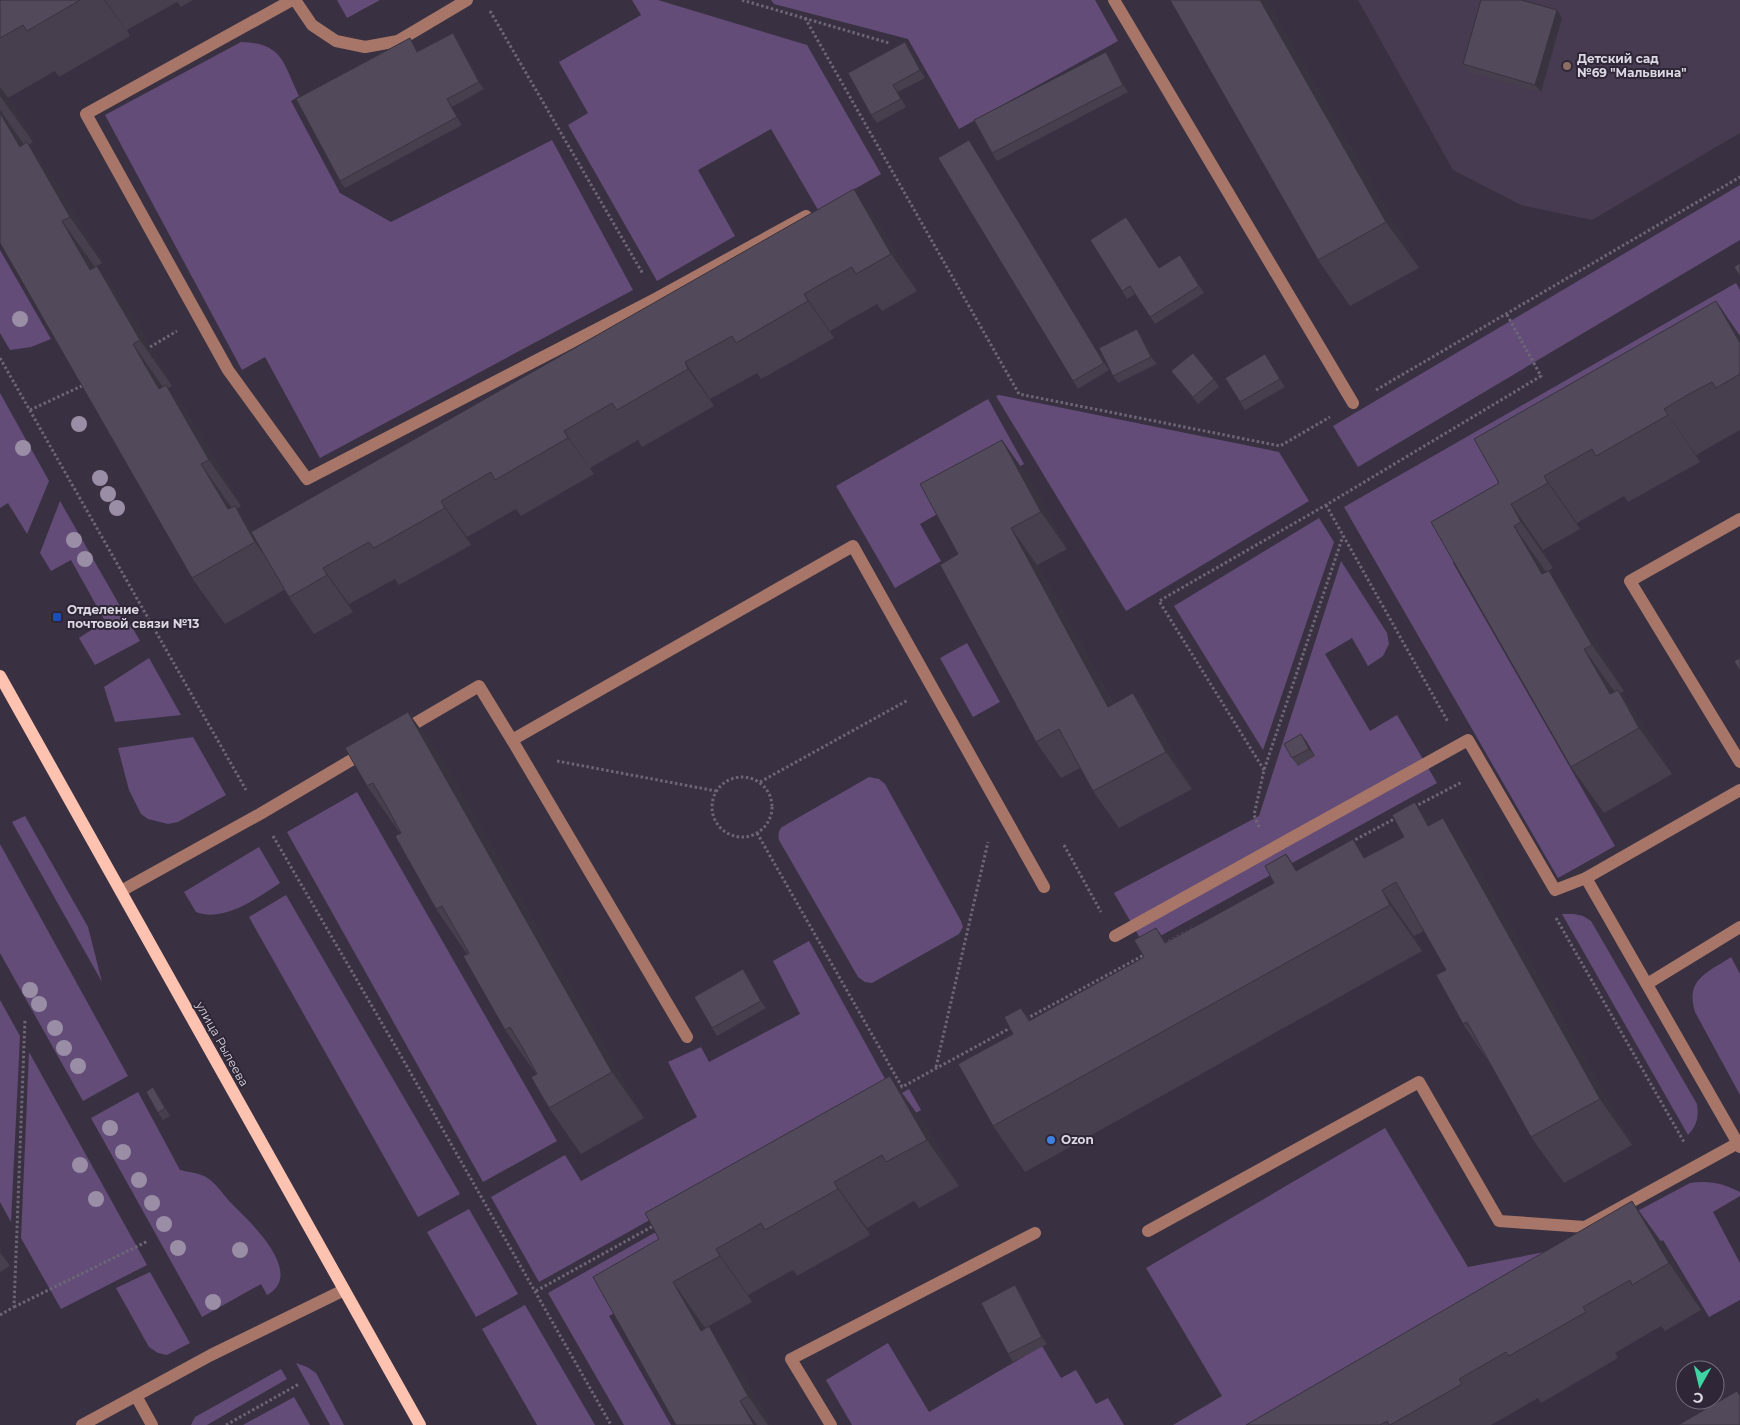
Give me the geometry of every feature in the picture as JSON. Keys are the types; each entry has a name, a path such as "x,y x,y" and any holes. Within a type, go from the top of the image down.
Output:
{"main road":[{"name":"улица Рылеева","path":"0,676 420,1425"}],"lane":[{"path":"467,0 398,41 364,47 336,40 312,25 293,0 86,114 228,370 307,479 657,298 820,208"},
{"path":"1114,0 1353,403"},
{"path":"1740,519 1630,581 1740,762"},
{"path":"512,740 853,546 1044,887"},
{"path":"395,735 479,686 522,754 687,1037"},
{"path":"1115,936 1468,740 1555,890 1586,878 1740,790"},
{"path":"121,891 260,814 378,745"},
{"path":"1148,1231 1419,1082 1499,1221 1585,1227 1739,1145 1586,878"},
{"path":"1647,984 1740,927"},
{"path":"831,1425 791,1359 1035,1233"},
{"path":"82,1425 211,1355 344,1290"},
{"path":"136,1396 152,1425"}],"path":[{"path":"742,0 889,42"},
{"path":"489,8 657,298"},
{"path":"805,18 1019,394 1280,446 1740,177"},
{"path":"1264,770 1159,601 1334,500 1541,376 1506,313"},
{"path":"0,358 260,814 536,1291 611,1425"},
{"path":"30,410 86,384"},
{"path":"1268,850 1254,815 1264,770 1343,535"},
{"path":"760,782 931,688"},
{"path":"522,754 716,791"},
{"path":"744,776 760,782 770,793 772,808 768,823 757,833 742,837 734,836 720,828 716,822 712,807 716,791 721,784 736,777 744,776"},
{"path":"1406,812 1466,779"},
{"path":"936,1068 997,802"},
{"path":"1346,845 1397,817"},
{"path":"757,833 902,1087 1012,1026"},
{"path":"1064,845 1115,936"},
{"path":"1156,948 1199,925"},
{"path":"1021,1022 1148,953"},
{"path":"14,1307 25,1019"},
{"path":"536,1291 658,1223"},
{"path":"0,1315 148,1241"},
{"path":"226,1425 299,1384"}],"shaded area":[{"path":"337,0 380,0 347,18"},
{"path":"632,0 658,0 807,45 881,174 818,210 771,129 698,170 735,236 657,281 568,125 588,113 559,62 641,15"},
{"path":"771,0 1095,0 1118,41 959,129 908,39 774,4"},
{"name":"Детский сад №69 \"Мальвина\"","path":"1358,0 1740,0 1740,133 1592,220 1521,205 1453,170"},
{"path":"241,42 266,46 280,57 299,96 291,101 340,193 391,222 552,140 633,290 320,458 265,357 242,370 105,115"},
{"path":"1740,185 1740,240 1358,467 1333,426"},
{"path":"0,250 51,339 31,347 10,350 0,333"},
{"path":"1736,283 1740,290 1740,341 1497,481 1522,524 1453,563 1615,846 1558,878 1344,507"},
{"path":"0,393 49,481 27,534 8,503 0,508"},
{"path":"999,395 1279,452 1309,501 1126,611 996,396"},
{"path":"988,399 1024,464 920,524 941,561 895,588 836,486"},
{"path":"60,501 140,641 95,665 79,638 105,621 71,560 51,571 40,553"},
{"path":"1319,518 1334,542 1263,750 1174,606"},
{"path":"1341,561 1387,633 1389,644 1383,656 1368,666 1352,638 1325,654 1370,731 1397,715 1437,783 1144,945 1114,893 1259,816"},
{"path":"967,643 1000,702 973,717 940,658"},
{"path":"149,658 181,715 115,722 104,687"},
{"path":"193,737 226,795 178,822 168,824 148,819 141,814 129,790 118,748"},
{"path":"869,777 879,779 885,784 963,927 959,934 872,983 865,982 858,977 779,840 778,835 782,827"},
{"path":"357,792 557,1141 483,1182 287,832"},
{"path":"25,816 88,927 102,982 12,822"},
{"path":"0,844 128,1076 83,1101 0,953"},
{"path":"259,847 280,883 251,902 229,912 207,915 196,912 184,892"},
{"path":"286,895 460,1194 418,1217 249,917"},
{"path":"1562,914 1583,916 1591,921 1697,1104 1697,1121 1688,1135"},
{"path":"809,941 889,1086 539,1282 491,1197 565,1155 581,1181 697,1117 668,1062 701,1047 709,1062 800,1014 773,961"},
{"path":"1731,957 1740,974 1740,1095 1695,1012 1693,1001 1693,992 1700,978"},
{"path":"0,1000 20,1036 11,1222 0,1202"},
{"path":"29,1052 147,1265 61,1309 21,1238"},
{"path":"909,1089 921,1110 667,1254 679,1277 609,1316 671,1425 624,1425 548,1293"},
{"path":"138,1092 180,1170 200,1174 213,1182 260,1233 270,1247 277,1260 280,1274 278,1285 267,1295 261,1284 202,1317 91,1118"},
{"path":"1385,1128 1468,1267 1570,1247 1690,1183 1710,1182 1734,1189 1740,1192 1740,1196 1713,1212 1740,1263 1740,1300 1709,1317 1663,1240 1342,1425 1173,1425 1222,1396 1146,1268"},
{"path":"469,1209 518,1294 476,1317 427,1232"},
{"path":"150,1272 190,1343 167,1355 158,1353 149,1347 116,1288"},
{"path":"525,1305 595,1425 537,1425 482,1329"},
{"path":"888,1343 929,1412 1042,1346 1061,1378 1076,1370 1096,1404 1108,1398 1124,1425 852,1425 826,1380"},
{"path":"296,1363 316,1373 344,1425 330,1425"},
{"path":"281,1369 287,1379 207,1425 191,1425 195,1417"},
{"path":"294,1397 310,1425 243,1425"}],"building":[{"path":"0,0 80,0 27,31 23,25 0,38"},
{"path":"1170,0 1260,0 1386,222 1318,260"},
{"path":"1481,0 1521,0 1557,10 1535,85 1463,64"},
{"path":"453,33 479,82 447,99 457,117 340,181 296,99 410,38 417,52"},
{"path":"905,42 920,70 893,85 901,99 871,115 848,73"},
{"path":"1106,52 1123,85 992,153 974,120"},
{"path":"0,113 20,147 27,142 70,217 62,221 90,270 97,266 140,340 133,344 146,367 159,389 166,385 209,460 201,464 228,509 235,506 255,542 192,578 0,243"},
{"path":"969,140 1104,363 1073,381 938,158"},
{"path":"854,189 891,254 856,274 852,267 828,280 804,294 808,301 736,343 732,336 685,362 688,369 617,410 612,403 564,431 568,438 495,480 491,472 441,501 445,508 374,548 369,542 323,568 327,575 289,597 251,532"},
{"path":"1126,217 1159,268 1180,255 1199,286 1150,317 1130,286 1122,291 1090,240"},
{"path":"1740,263 1740,276 1734,267"},
{"path":"1716,301 1740,343 1740,374 1716,388 1712,382 1689,394 1664,409 1668,415 1596,456 1592,449 1544,476 1548,483 1511,504 1521,522 1514,526 1542,574 1549,571 1592,645 1584,649 1610,694 1618,690 1639,728 1571,767 1431,522 1499,483 1474,439"},
{"path":"1137,329 1151,357 1113,376 1099,348"},
{"path":"1193,353 1214,379 1193,397 1171,371"},
{"path":"1265,354 1280,379 1240,402 1225,378"},
{"path":"1002,440 1041,512 1011,528 1108,707 1133,693 1166,752 1093,791 1059,729 1036,742 940,565 958,554 920,484"},
{"path":"1740,658 1740,671 1734,661"},
{"path":"408,712 612,1072 549,1108 531,1077 537,1074 524,1050 510,1027 505,1030 463,956 469,953 442,906 436,909 395,836 401,833 387,807 373,783 367,786 345,748"},
{"path":"1301,734 1309,749 1292,758 1284,744"},
{"path":"1415,802 1428,826 1443,818 1600,1099 1531,1137 1467,1022 1463,1024 1436,975 1446,970 1396,882 1382,890 1390,905 993,1126 958,1064 1013,1034 1004,1017 1021,1008 1029,1021 1144,957 1134,940 1156,928 1165,943 1274,883 1265,866 1286,854 1296,871 1353,839 1364,858 1404,837 1392,815"},
{"path":"743,969 761,1001 712,1028 694,997"},
{"path":"890,1076 927,1140 886,1162 882,1155 834,1182 838,1189 765,1230 761,1223 716,1249 720,1256 673,1282 701,1331 709,1326 748,1396 740,1401 754,1425 676,1425 593,1277 659,1239 645,1213"},
{"path":"153,1087 165,1108 158,1113 146,1092"},
{"path":"1632,1201 1669,1263 1632,1285 1630,1280 1583,1307 1586,1312 1509,1356 1506,1352 1459,1379 1462,1384 1390,1425 1387,1421 1380,1425 1246,1425"},
{"path":"1015,1285 1042,1337 1008,1354 981,1303"},
{"path":"1737,1391 1740,1396 1740,1425 1678,1425 1704,1410 1725,1410 1725,1398"}],"place":[{"name":"Детский сад №69 \"Мальвина\"","path":"1567,66"},
{"name":"Отделение почтовой связи №13","path":"57,617"},
{"name":"Ozon","path":"1051,1140"}]}
